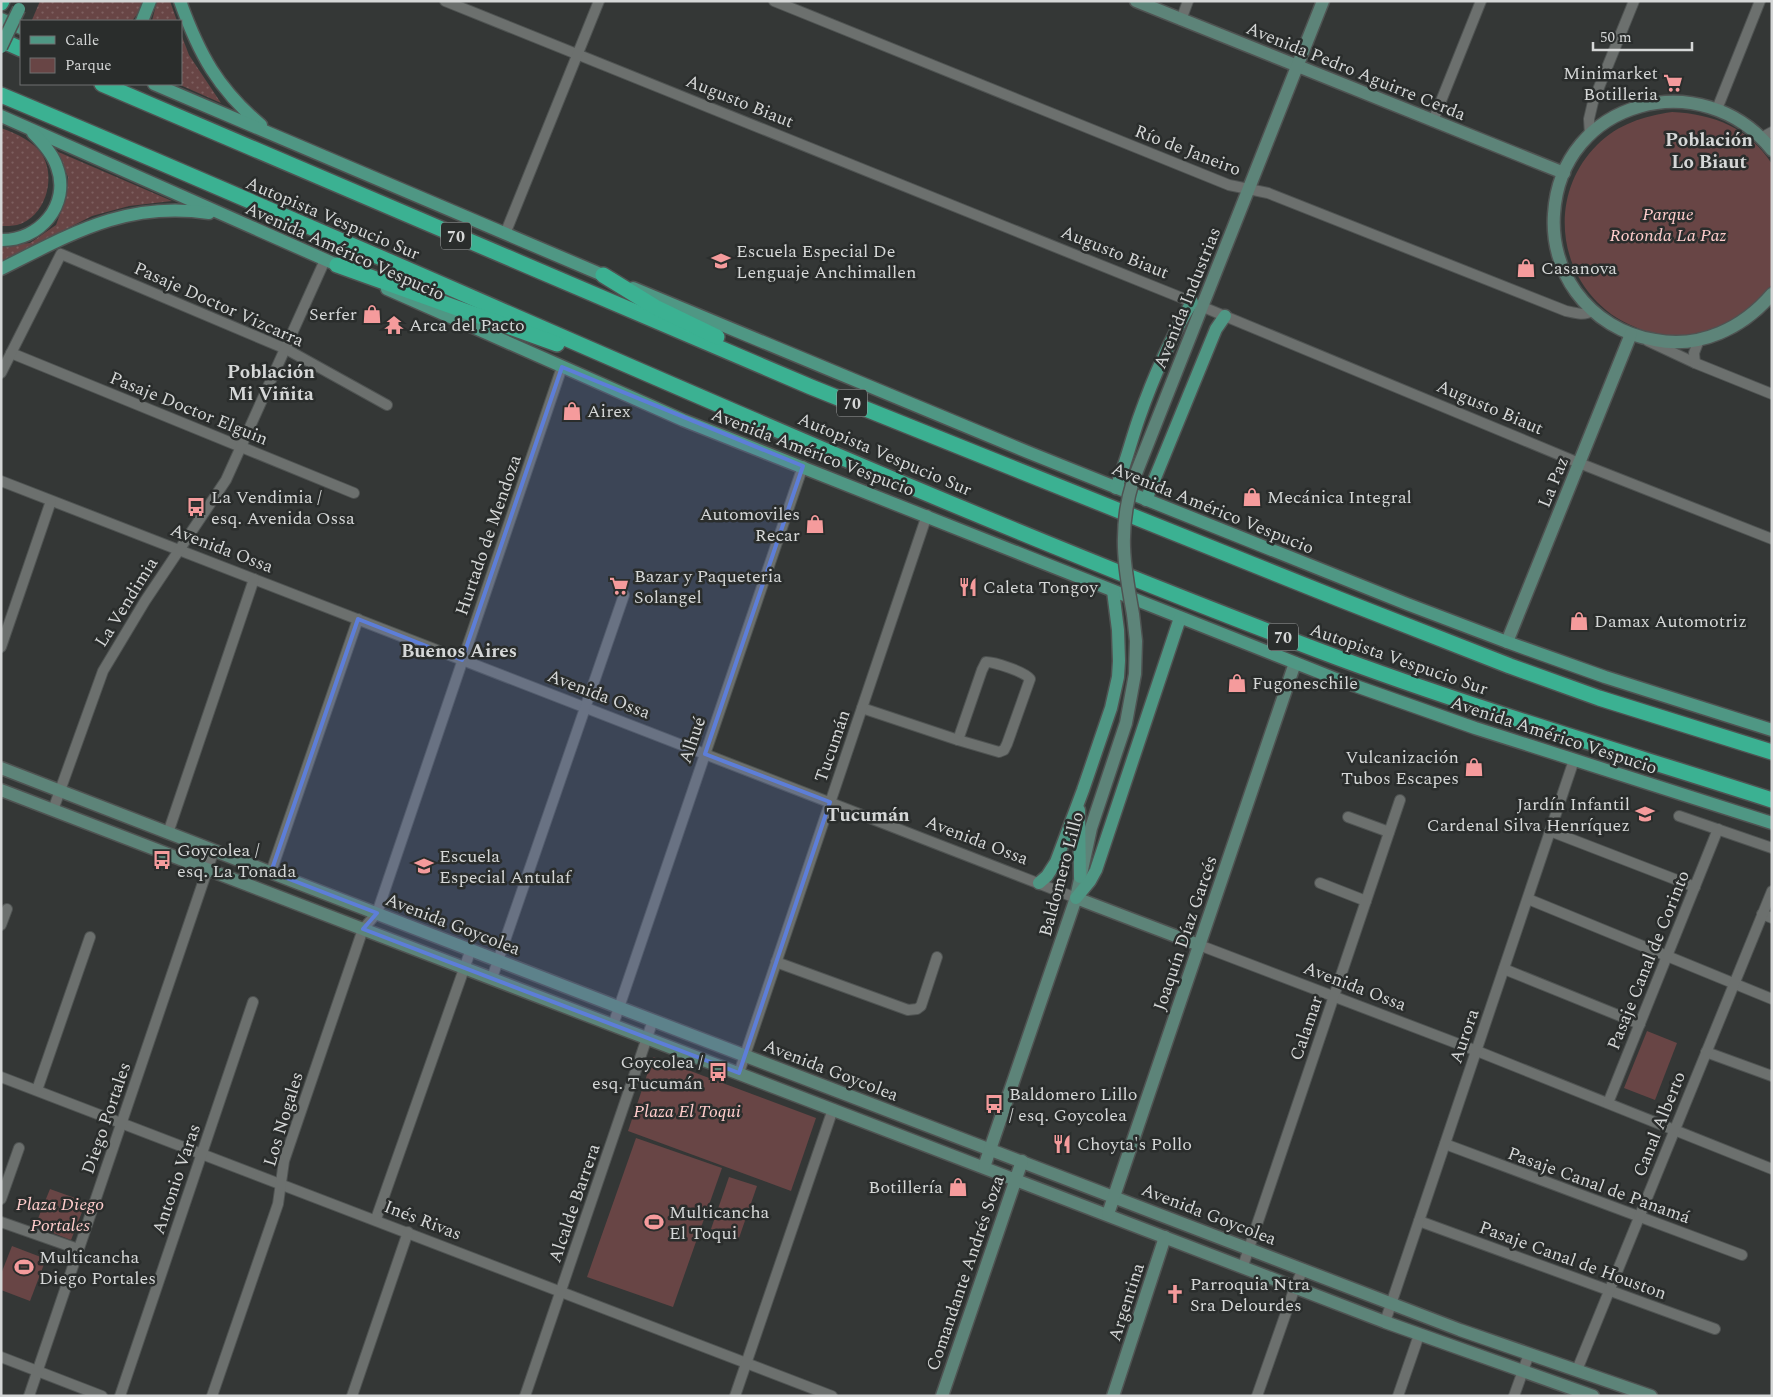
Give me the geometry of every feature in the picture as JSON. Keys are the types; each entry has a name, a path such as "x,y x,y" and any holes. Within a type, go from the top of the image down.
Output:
{"highway":[{"path":"1,40 20,49"},
{"name":"Autopista Vespucio Sur","path":"104,85 811,387 1492,659 1599,698 1772,752"},
{"name":"Autopista Vespucio Sur","path":"1,95 824,450 1092,562 1306,646 1383,674 1526,722 1772,800"},
{"path":"331,262 530,335 626,364"},
{"path":"603,275 655,307 721,339 811,387"}],"main road":[{"path":"142,20 150,1"},
{"path":"180,1 194,36 216,78 239,106 273,135"},
{"path":"1,47 21,5"},
{"path":"1,19 20,28"},
{"name":"Avenida Américo Vespucio","path":"156,85 505,234 1146,500 1507,642 1613,679 1772,730"},
{"name":"Avenida Américo Vespucio","path":"1,116 683,420 803,466 1295,663 1456,722 1772,822"},
{"path":"1,240 26,236 42,227 53,212 60,196 60,177 54,160 41,141 25,127"},
{"path":"1,269 85,228 116,217 152,211 176,210 211,214 232,219"},
{"path":"1116,488 1140,416 1170,340 1197,304"},
{"path":"1146,500 1209,345 1216,329 1225,316"},
{"path":"1039,883 1047,876 1056,862 1112,708 1118,677 1120,645 1113,591"},
{"path":"1076,898 1090,881 1096,870 1180,618"},
{"path":"1080,877 1079,813 1083,790"}],"street":[{"name":"Augusto Biaut","path":"445,1 1197,304 1579,463 1772,539"},
{"path":"505,234 599,1"},
{"name":"Río de Janeiro","path":"774,1 1229,185 1268,192 1566,311 1581,314 1588,314 1592,311"},
{"name":"Avenida Pedro Aguirre Cerda","path":"1136,1 1564,173"},
{"path":"1181,20 1188,1"},
{"name":"Avenida Industrias","path":"1133,614 1125,569 1124,543 1126,512 1133,481 1197,304 1249,189 1324,1"},
{"path":"1433,121 1481,1"},
{"path":"1590,135 1589,119 1593,102 1634,1"},
{"path":"1717,109 1760,1"},
{"path":"1772,150 1766,135 1717,109 1698,103 1679,101 1659,102 1640,106 1622,113 1590,135 1571,158 1564,173 1554,206 1554,239 1564,271 1576,292 1592,311 1617,328 1772,394"},
{"name":"Pasaje Doctor Vizcarra","path":"11,353 61,254 286,349 387,405"},
{"name":"La Vendimia","path":"53,810 110,656 144,601 226,480 286,349 331,262"},
{"path":"1637,336 1661,342 1699,340 1723,332 1740,323 1772,294"},
{"name":"La Paz","path":"1507,642 1579,463 1637,336"},
{"path":"1696,363 1694,353 1699,340"},
{"path":"1,373 11,353"},
{"name":"Pasaje Doctor Elguin","path":"11,353 354,493"},
{"name":"Hurtado de Mendoza","path":"377,913 562,366"},
{"name":"Alhué","path":"613,1025 803,466"},
{"name":"Avenida Ossa","path":"1,482 1076,898 1477,1050 1772,1169"},
{"path":"1,647 51,501"},
{"name":"Tucumán","path":"739,1073 927,516"},
{"path":"168,832 254,579"},
{"path":"492,978 624,595"},
{"name":"Baldomero Lillo","path":"984,1167 1076,898 1091,828 1126,723 1135,674 1136,652 1133,614"},
{"path":"272,872 358,619"},
{"path":"862,708 958,740 995,751 1004,750 1030,677 993,662 985,664 958,740"},
{"name":"Joaquín Díaz Garcés","path":"1108,1214 1295,663"},
{"name":"Aurora","path":"1385,1322 1574,760"},
{"name":"Avenida Goycolea","path":"1,768 1460,1330 1577,1370 1619,1390 1651,1396"},
{"name":"Avenida Goycolea","path":"1,790 1385,1322 1593,1396"},
{"name":"Calamar","path":"1242,1266 1400,800"},
{"path":"1679,816 1772,848"},
{"path":"1348,817 1389,832"},
{"name":"Pasaje Canal de Corinto","path":"1608,1104 1718,829"},
{"path":"1550,832 1695,888"},
{"name":"Diego Portales","path":"28,1396 214,850"},
{"path":"1320,883 1366,901"},
{"name":"Canal Alberto","path":"1577,1370 1733,984 1767,916 1772,891"},
{"path":"1528,900 1772,999"},
{"path":"1,925 7,909"},
{"name":"Los Nogales","path":"212,1396 278,1204 284,1161 363,929 377,913"},
{"path":"37,1090 90,937"},
{"path":"376,1219 471,949"},
{"path":"776,962 908,1010 917,1009 921,1006 937,957"},
{"path":"1504,969 1640,1024"},
{"name":"Antonio Varas","path":"120,1396 253,1002"},
{"name":"Alcalde Barrera","path":"525,1396 653,1020"},
{"path":"1706,1052 1772,1076"},
{"name":"Inés Rivas","path":"1,1077 376,1219 832,1396"},
{"path":"735,1396 833,1109"},
{"name":"Pasaje Canal de Panamá","path":"1445,1144 1742,1255"},
{"path":"1,1199 19,1148"},
{"name":"Comandante Andrés Soza","path":"942,1396 1022,1161"},
{"name":"Argentina","path":"1113,1396 1171,1219"},
{"name":"Pasaje Canal de Houston","path":"1419,1220 1716,1329"},
{"path":"1,1222 78,1250"},
{"path":"352,1396 408,1232"},
{"path":"1256,1396 1295,1287 1304,1269"},
{"path":"1398,1396 1419,1334"},
{"path":"1514,1396 1529,1354"},
{"path":"1,1357 102,1396"}],"highlighted area":[{"path":"562,367 803,466 705,754 830,802 739,1073 363,929 377,913 271,872 358,619 462,660"}],"green space":[{"path":"40,1 142,1 141,9 133,20 32,20"},
{"path":"157,1 170,1 177,20 152,20"},
{"path":"182,37 189,55 221,103 180,85 182,85"},
{"name":"Parque Rotonda La Paz","path":"1672,112 1702,116 1729,125 1753,141 1772,164 1772,284 1757,302 1730,322 1709,331 1682,336 1658,334 1635,327 1610,313 1590,294 1576,272 1567,246 1565,220 1569,193 1579,168 1597,145 1623,126 1632,122"},
{"path":"1,128 35,146 43,156 47,166 48,186 41,206 27,221 17,225 1,226"},
{"path":"56,151 172,201 129,206 92,216 1,262 1,246 30,243 56,225 66,198 68,177"},
{"path":"1647,1031 1677,1043 1655,1100 1624,1088"},
{"name":"Plaza El Toqui","path":"653,1057 816,1118 791,1191 628,1131"},
{"name":"Multicancha El Toqui","path":"636,1138 722,1168 673,1307 587,1277"},
{"path":"729,1177 757,1186 739,1238 711,1229"},
{"name":"Plaza Diego Portales","path":"50,1189 86,1202 71,1240 35,1226"},
{"name":"Multicancha Diego Portales","path":"12,1246 46,1259 30,1301 1,1290 1,1274"}],"place":[{"name":"Minimarket Botilleria","path":"1673,83"},
{"name":"Escuela Especial De Lenguaje Anchimallen","path":"721,261"},
{"name":"Casanova","path":"1526,268"},
{"name":"Serfer","path":"372,314"},
{"name":"Arca del Pacto","path":"394,325"},
{"name":"Airex","path":"572,411"},
{"name":"Mecánica Integral","path":"1252,497"},
{"name":"La Vendimia / esq. Avenida Ossa","path":"196,507"},
{"name":"Automoviles Recar","path":"815,524"},
{"name":"Bazar y Paqueteria Solangel","path":"619,586"},
{"name":"Caleta Tongoy","path":"968,587"},
{"name":"Damax Automotriz","path":"1579,621"},
{"name":"Fugoneschile","path":"1237,683"},
{"name":"Vulcanización Tubos Escapes","path":"1474,767"},
{"name":"Jardín Infantil Cardenal Silva Henríquez","path":"1645,814"},
{"name":"Goycolea / esq. La Tonada","path":"162,860"},
{"name":"Escuela Especial Antulaf","path":"424,866"},
{"name":"Goycolea / esq. Tucumán","path":"718,1072"},
{"name":"Baldomero Lillo / esq. Goycolea","path":"994,1104"},
{"name":"Choyta's Pollo","path":"1062,1144"},
{"name":"Botillería","path":"958,1187"},
{"name":"Multicancha El Toqui","path":"654,1222"},
{"name":"Multicancha Diego Portales","path":"24,1267"},
{"name":"Parroquia Ntra Sra Delourdes","path":"1175,1294"}],"district":[{"name":"Población Lo Biaut","path":"1709,150"},
{"name":"Población Mi Viñita","path":"271,382"},
{"name":"Buenos Aires","path":"459,650"},
{"name":"Tucumán","path":"868,814"}]}
